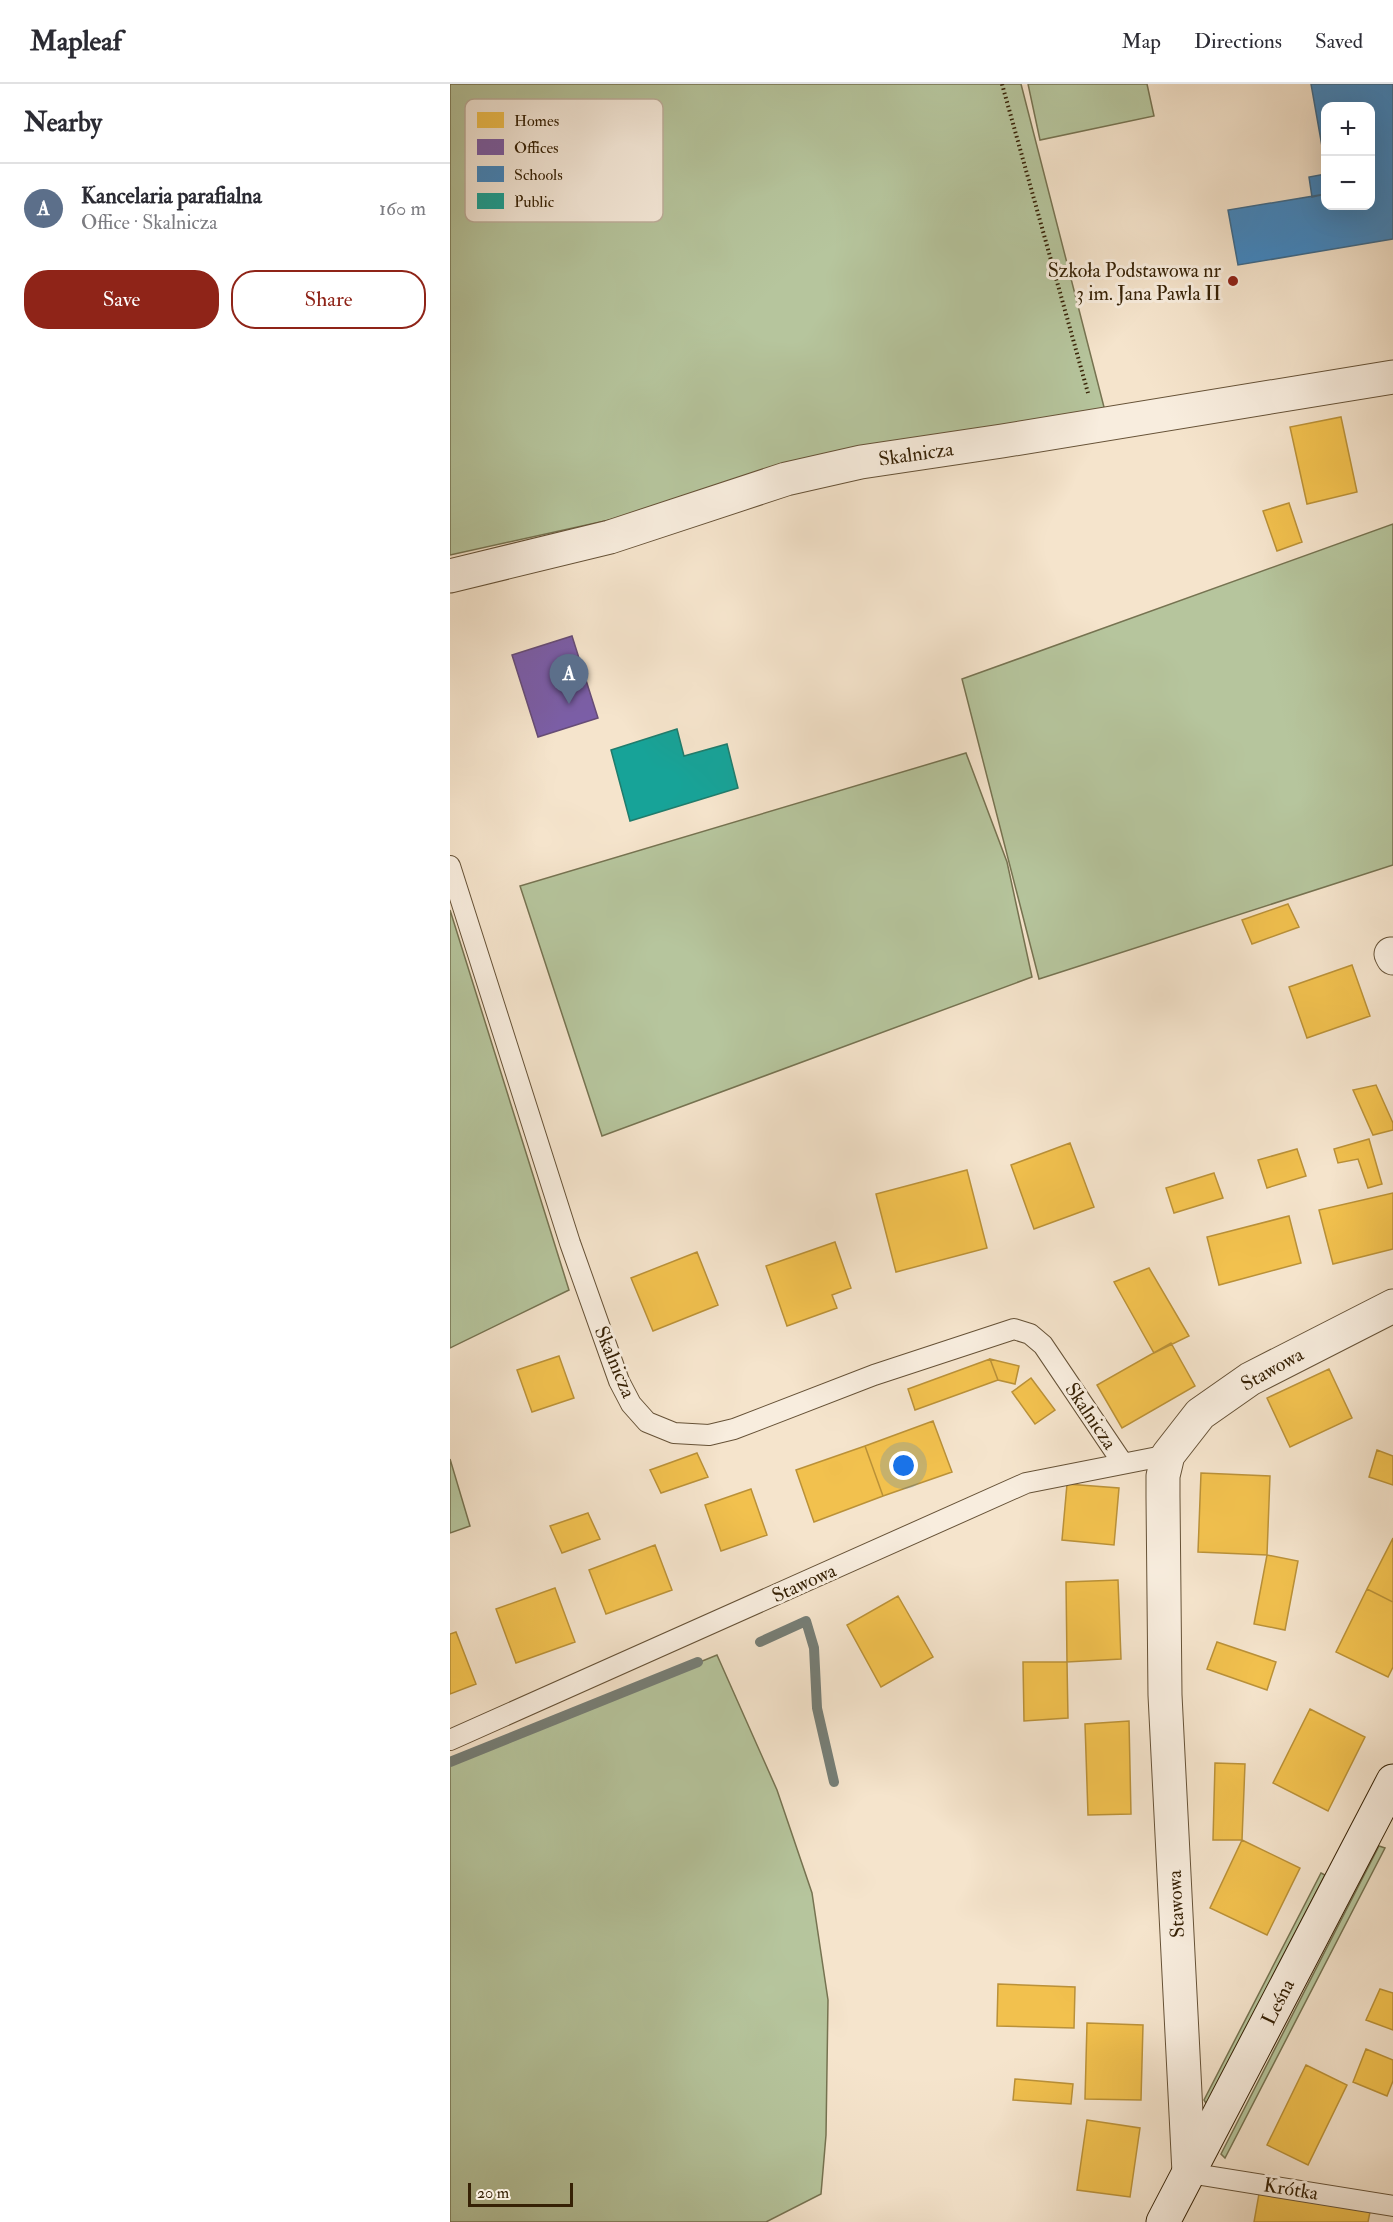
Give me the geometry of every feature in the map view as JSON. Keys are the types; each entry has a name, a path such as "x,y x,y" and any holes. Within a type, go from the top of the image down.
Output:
{"street":[{"name":"Skalnicza","path":"450,576 610,537 786,479 861,462 1393,377"},
{"name":"Stawowa","path":"1189,2173 1165,1695 1163,1476 1168,1455 1200,1414 1250,1379 1393,1306"},
{"name":"Leśna","path":"1163,2222 1383,1820 1393,1781"}],"lane":[{"name":"Skalnicza","path":"450,866 570,1243 615,1371 631,1404 646,1422 674,1432 709,1435 734,1429 874,1375 1014,1329 1030,1334 1044,1345 1122,1462"},
{"name":"Stawowa","path":"450,1740 1026,1483 1122,1462 1168,1455"},
{"name":"Krótka","path":"1189,2173 1393,2206"}],"path":[{"path":"1002,84 1097,426"}],"green space":[{"path":"450,84 1021,84 1105,411 450,555"},
{"path":"1028,84 1147,84 1154,116 1040,140"},
{"path":"1393,524 1393,865 1039,979 962,679"},
{"path":"966,753 1007,862 1032,977 602,1136 520,886"},
{"path":"450,910 569,1290 450,1348"},
{"path":"450,1459 470,1526 450,1533"},
{"path":"717,1655 777,1790 812,1893 828,2000 826,2135 821,2194 766,2222 450,2222 450,1764"},
{"path":"1379,1846 1385,1848 1225,2158 1221,2154"},
{"path":"1321,1873 1325,1875 1207,2105 1204,2100"}],"building: Homes":[{"path":"1341,417 1357,492 1307,504 1290,427"},
{"path":"1289,503 1302,542 1277,551 1263,511"},
{"path":"1288,904 1299,927 1252,944 1242,920"},
{"path":"1352,965 1370,1016 1307,1038 1289,987"},
{"path":"1376,1085 1393,1123 1393,1130 1373,1135 1353,1090"},
{"path":"1369,1139 1382,1184 1368,1188 1358,1159 1338,1163 1334,1149"},
{"path":"1070,1143 1094,1207 1034,1229 1011,1165"},
{"path":"1297,1149 1306,1176 1267,1188 1258,1160"},
{"path":"967,1170 987,1248 896,1272 876,1194"},
{"path":"1214,1173 1223,1198 1174,1213 1166,1188"},
{"path":"1393,1193 1393,1249 1333,1264 1319,1210"},
{"path":"1289,1216 1301,1263 1219,1285 1207,1237"},
{"path":"835,1242 851,1288 832,1295 837,1308 787,1326 766,1266"},
{"path":"697,1252 718,1305 653,1331 631,1278"},
{"path":"1149,1268 1189,1336 1154,1353 1114,1282"},
{"path":"1171,1343 1195,1386 1122,1428 1097,1385"},
{"path":"559,1356 574,1398 532,1412 517,1370"},
{"path":"990,1359 998,1380 915,1410 908,1389"},
{"path":"990,1359 1019,1366 1015,1384 998,1380"},
{"path":"1329,1369 1352,1418 1290,1447 1267,1398"},
{"path":"1031,1378 1055,1410 1035,1424 1012,1392"},
{"path":"933,1421 952,1472 883,1496 865,1446"},
{"path":"865,1446 883,1496 814,1522 796,1470"},
{"path":"1377,1450 1393,1456 1393,1485 1369,1477"},
{"path":"697,1453 708,1477 661,1493 650,1470"},
{"path":"1201,1473 1270,1476 1267,1555 1198,1552"},
{"path":"1067,1484 1119,1488 1114,1545 1062,1540"},
{"path":"751,1489 767,1535 721,1551 705,1505"},
{"path":"588,1513 600,1539 562,1553 550,1526"},
{"path":"1393,1538 1393,1602 1367,1589"},
{"path":"655,1545 672,1590 606,1614 589,1570"},
{"path":"1267,1555 1298,1561 1285,1630 1254,1624"},
{"path":"1118,1580 1121,1659 1067,1662 1066,1582"},
{"path":"555,1588 575,1642 516,1663 496,1609"},
{"path":"1367,1589 1393,1602 1393,1667 1388,1677 1336,1652"},
{"path":"898,1596 933,1657 881,1687 847,1625"},
{"path":"456,1632 476,1684 450,1694 450,1634"},
{"path":"1217,1642 1276,1662 1267,1690 1207,1669"},
{"path":"1023,1662 1067,1662 1068,1718 1024,1721"},
{"path":"1310,1709 1365,1737 1328,1811 1273,1783"},
{"path":"1129,1721 1131,1814 1088,1815 1085,1724"},
{"path":"1215,1763 1245,1764 1242,1840 1213,1840"},
{"path":"1242,1840 1300,1868 1267,1935 1210,1908"},
{"path":"998,1984 1075,1987 1074,2028 997,2026"},
{"path":"1380,1989 1393,1993 1393,2030 1366,2020"},
{"path":"1087,2023 1143,2025 1141,2100 1085,2099"},
{"path":"1366,2049 1393,2060 1393,2081 1387,2096 1353,2082"},
{"path":"1306,2065 1347,2085 1308,2165 1267,2145"},
{"path":"1015,2079 1073,2084 1071,2104 1013,2100"},
{"path":"1087,2120 1140,2128 1130,2197 1077,2190"},
{"path":"1260,2188 1371,2207 1368,2222 1254,2222"}],"building: Offices":[{"path":"572,636 598,718 538,737 512,655"}],"building: Schools":[{"path":"1311,84 1393,84 1393,239 1238,265 1228,210 1321,195 1321,210 1375,210 1375,102 1321,102 1321,141"},
{"path":"1321,175 1321,195 1312,197 1309,177"}],"building: Public":[{"path":"677,729 684,756 727,744 738,788 630,821 611,750"}],"waterway":[{"path":"760,1642 806,1621 814,1648 817,1708 834,1782"},
{"path":"450,1762 698,1662"}],"place":[{"name":"Szkoła Podstawowa nr 3 im. Jana Pawla II","path":"1233,281"},
{"name":"Kancelaria parafialna","path":"569,704"}]}
